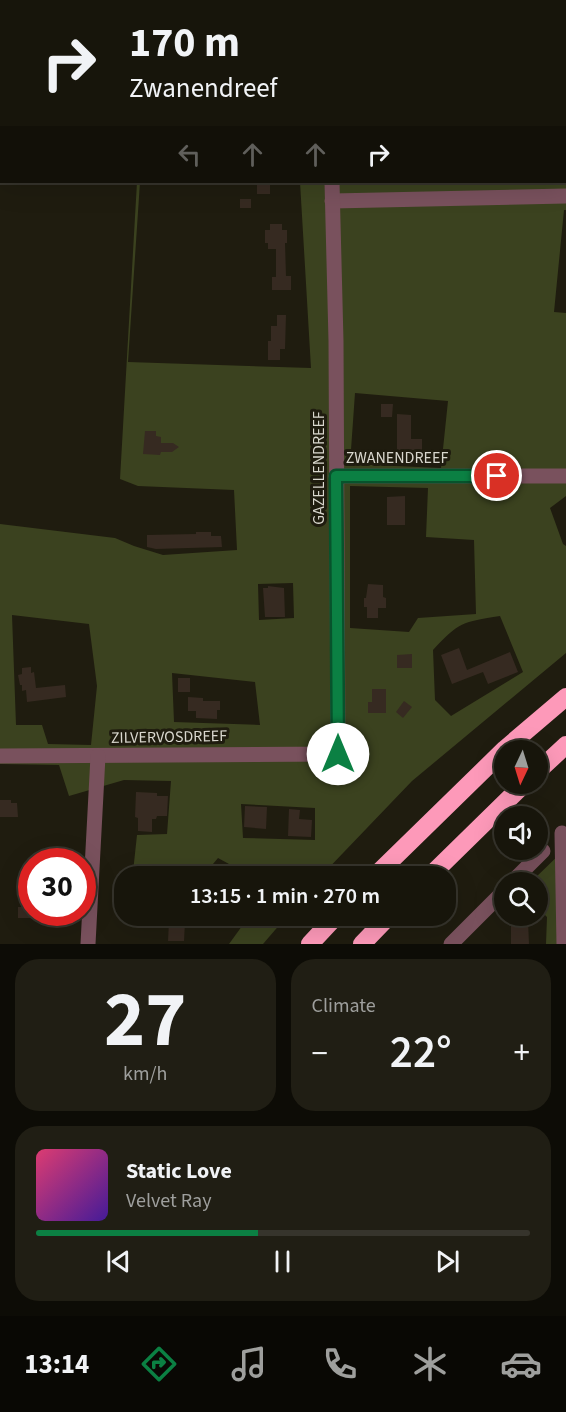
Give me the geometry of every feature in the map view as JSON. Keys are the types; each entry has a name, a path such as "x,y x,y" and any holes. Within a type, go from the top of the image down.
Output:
{"highway":[{"path":"385,866 505,749 566,697"},
{"path":"548,762 566,745"},
{"path":"440,866 514,794"},
{"path":"310,944 327,926"},
{"path":"362,944 379,926"}],"street":[{"name":"GAZELLENDREEF","path":"332,183 336,341 338,754"},
{"path":"332,201 566,196"},
{"name":"ZWANENDREEF","path":"336,476 566,476"},
{"name":"ZILVERVOSDREEF","path":"0,756 338,754"},
{"path":"88,944 98,756"},
{"path":"562,833 564,944"},
{"path":"522,872 534,860"},
{"path":"451,944 494,901"}],"green space":[{"path":"137,183 140,183 128,362 311,368 300,183 566,183 566,210 564,210 554,312 566,313 566,496 550,508 563,544 566,546 566,653 412,781 331,866 233,866 218,858 211,866 134,866 137,835 167,834 171,781 124,780 69,796 59,765 0,764 0,524 115,538 163,555 237,550 234,490 138,486 120,479","holes":["355,393 448,401 441,468 350,464","350,486 428,488 426,537 474,540 476,614 418,618 409,632 350,628","293,583 294,618 259,620 258,584","12,615 89,624 97,686 91,745 48,744 42,725 16,725","500,616 523,672 451,716 435,700 433,650 462,625","172,673 255,682 260,725 174,722","241,804 315,808 315,840 243,838"]},
{"path":"566,848 566,944 546,944 548,872 541,872"},
{"path":"242,926 279,926 263,944 229,944"}],"building":[{"path":"257,183 270,183 270,194 257,194"},
{"path":"240,199 251,199 251,208 240,208"},
{"path":"270,224 282,224 282,230 287,230 286,276 291,276 291,290 272,290 272,277 276,277 276,249 268,249 268,243 265,243 265,230 270,230"},
{"path":"277,315 286,315 285,349 280,349 280,360 268,360 271,326 277,326"},
{"path":"381,404 393,404 392,417 381,417"},
{"path":"397,414 411,415 411,439 422,439 422,450 397,450"},
{"path":"145,431 156,431 156,436 161,437 161,443 173,443 179,447 172,452 161,452 160,455 143,454"},
{"path":"447,452 447,461 439,461 438,453"},
{"path":"405,496 405,525 387,525 387,497"},
{"path":"196,532 211,532 211,536 221,536 222,547 156,549 147,547 147,535 196,534"},
{"path":"368,584 383,585 386,608 378,608 378,618 367,618 364,598 366,598"},
{"path":"268,586 284,588 285,617 265,617 263,588 268,588"},
{"path":"459,648 467,670 510,652 518,672 488,684 483,672 452,684 441,655"},
{"path":"412,654 412,668 397,668 397,655"},
{"path":"31,667 36,688 65,685 66,697 27,702 26,690 22,691 18,675 22,674 22,668"},
{"path":"178,678 190,678 190,692 178,692"},
{"path":"372,689 386,689 386,713 368,713 368,702 372,702"},
{"path":"188,697 203,698 203,701 220,701 217,719 196,718 196,711 188,711"},
{"path":"404,701 412,707 403,718 396,712"},
{"path":"136,792 168,796 167,816 157,816 156,819 152,819 152,832 138,831 138,818 135,817"},
{"path":"0,800 11,800 11,803 17,803 18,817 0,817"},
{"path":"245,806 267,807 266,829 244,827"},
{"path":"289,809 300,810 299,819 312,820 311,837 288,836"},
{"path":"169,926 185,926 184,941 168,941"},
{"path":"511,926 528,926 529,944 511,944"}],"route":[{"path":"338,754 336,476 497,476"}]}
